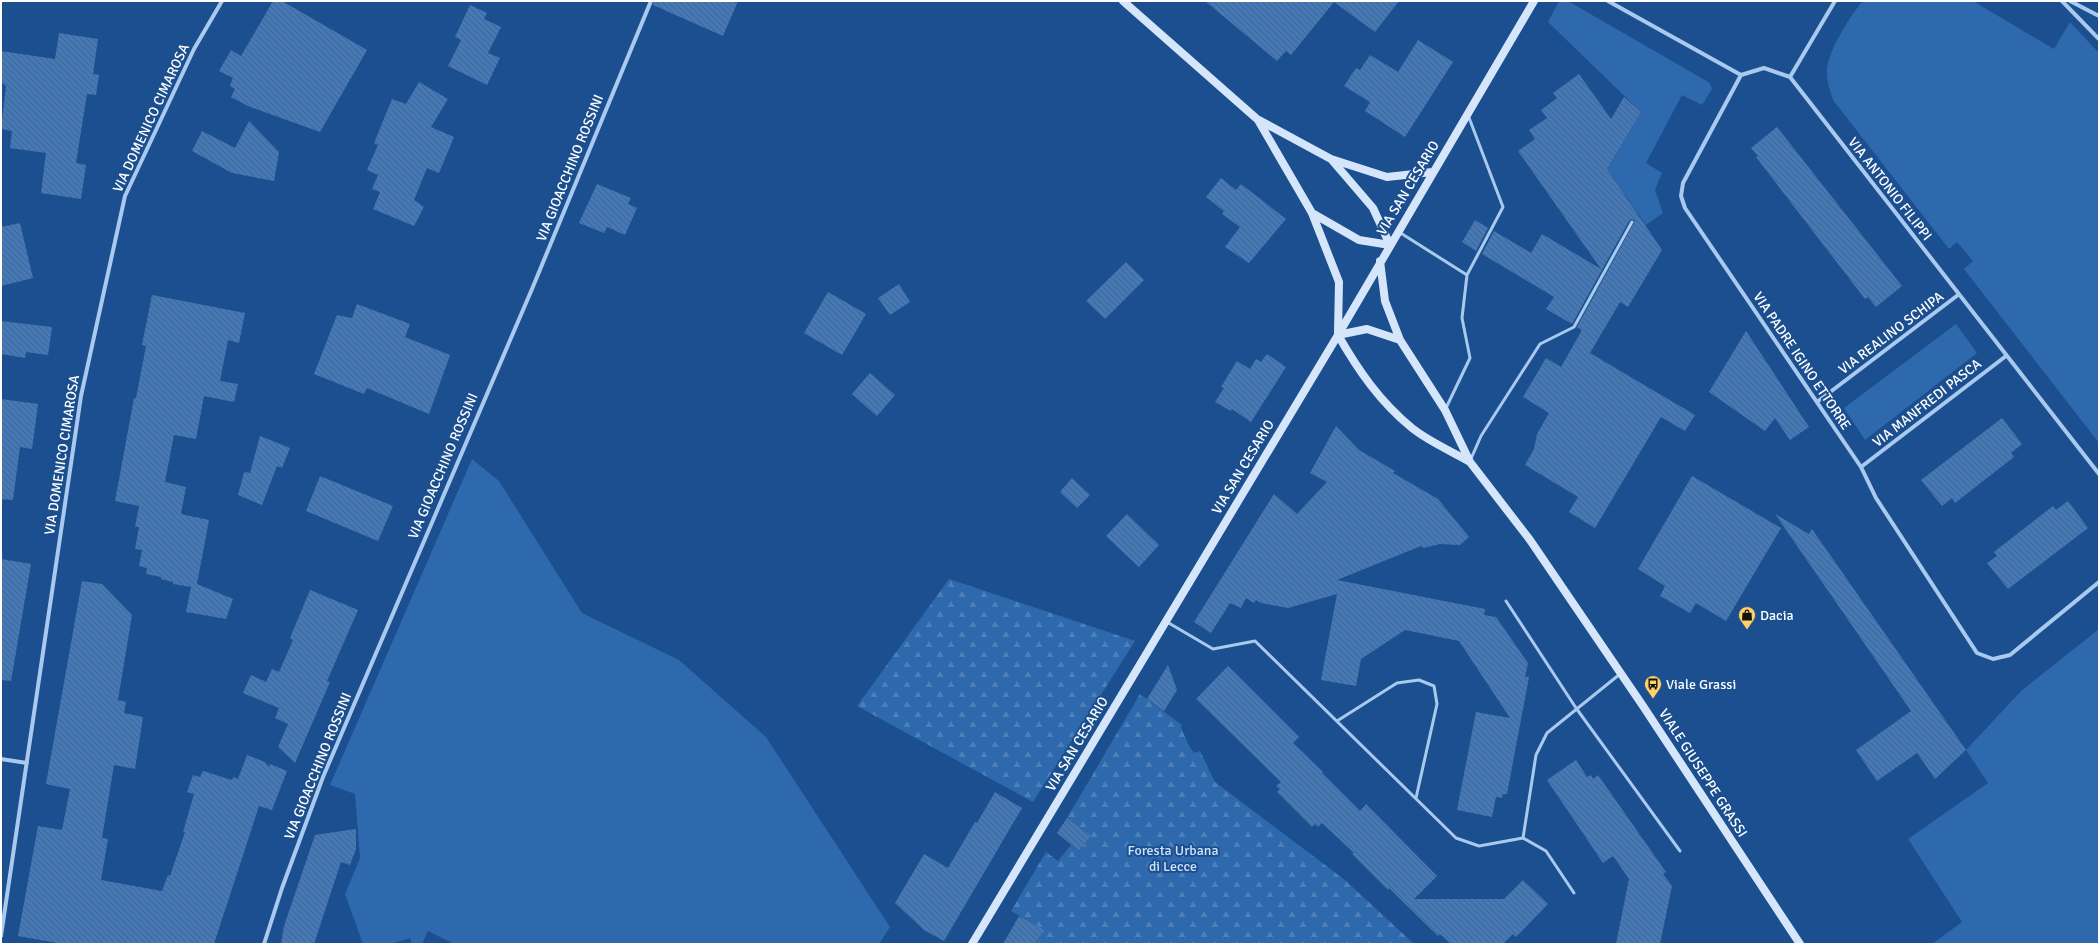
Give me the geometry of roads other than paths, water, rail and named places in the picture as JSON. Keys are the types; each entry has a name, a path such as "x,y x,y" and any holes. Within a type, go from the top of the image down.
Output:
{"main road":[{"path":"1123,1 1257,119 1331,159 1387,178 1432,172"},
{"name":"VIA SAN CESARIO","path":"972,944 1338,335 1432,172 1534,1"},
{"path":"1257,119 1312,213 1339,282 1338,335 1367,329 1400,340"},
{"path":"1331,159 1373,208 1390,245"},
{"path":"1312,213 1359,240 1390,245"},
{"name":"VIALE GIUSEPPE GRASSI","path":"1380,261 1386,301 1400,340 1445,410 1470,462 1530,540 1621,673 1800,944"},
{"name":"VIALE GIUSEPPE GRASSI","path":"1338,335 1356,366 1380,398 1413,428 1470,462"}],"street":[{"name":"VIA DOMENICO CIMAROSA","path":"1,936 82,396 125,196 194,49 222,1"},
{"name":"VIA GIOACCHINO ROSSINI","path":"264,944 282,888 323,777 532,289 651,1"},
{"path":"1608,1 1741,75 1764,68 1790,77 1835,1"},
{"path":"2062,1 2099,39"},
{"path":"2070,1 2099,16"},
{"name":"VIA PADRE IGINO ETTORRE","path":"1741,75 1683,183 1681,196 1685,208 1861,467 1876,498 1977,653 1993,659 2010,655 2099,582"},
{"name":"VIA ANTONIO FILIPPI","path":"1790,77 1958,295 2099,474"},
{"name":"VIA REALINO SCHIPA","path":"1817,402 1958,295"},
{"name":"VIA MANFREDI PASCA","path":"1861,467 2006,356"},
{"path":"1,759 27,763"}],"lane":[{"path":"1445,410 1470,358 1462,318 1467,275 1503,207 1468,113"},
{"path":"1470,462 1481,436 1540,344 1574,327 1632,222"},
{"path":"1398,231 1467,275"},
{"path":"1506,601 1576,708 1680,851"},
{"path":"1166,621 1213,649 1255,641 1456,838 1479,846 1523,838 1546,851 1574,893"},
{"path":"1523,838 1536,755 1547,733 1621,673"},
{"path":"1337,721 1397,683 1419,680 1434,686 1437,704 1416,798"}],"place":[{"name":"Dacia","path":"1747,630"},
{"name":"Viale Grassi","path":"1653,699"}],"park label":[{"name":"Foresta Urbana di Lecce","path":"1173,858"}]}
